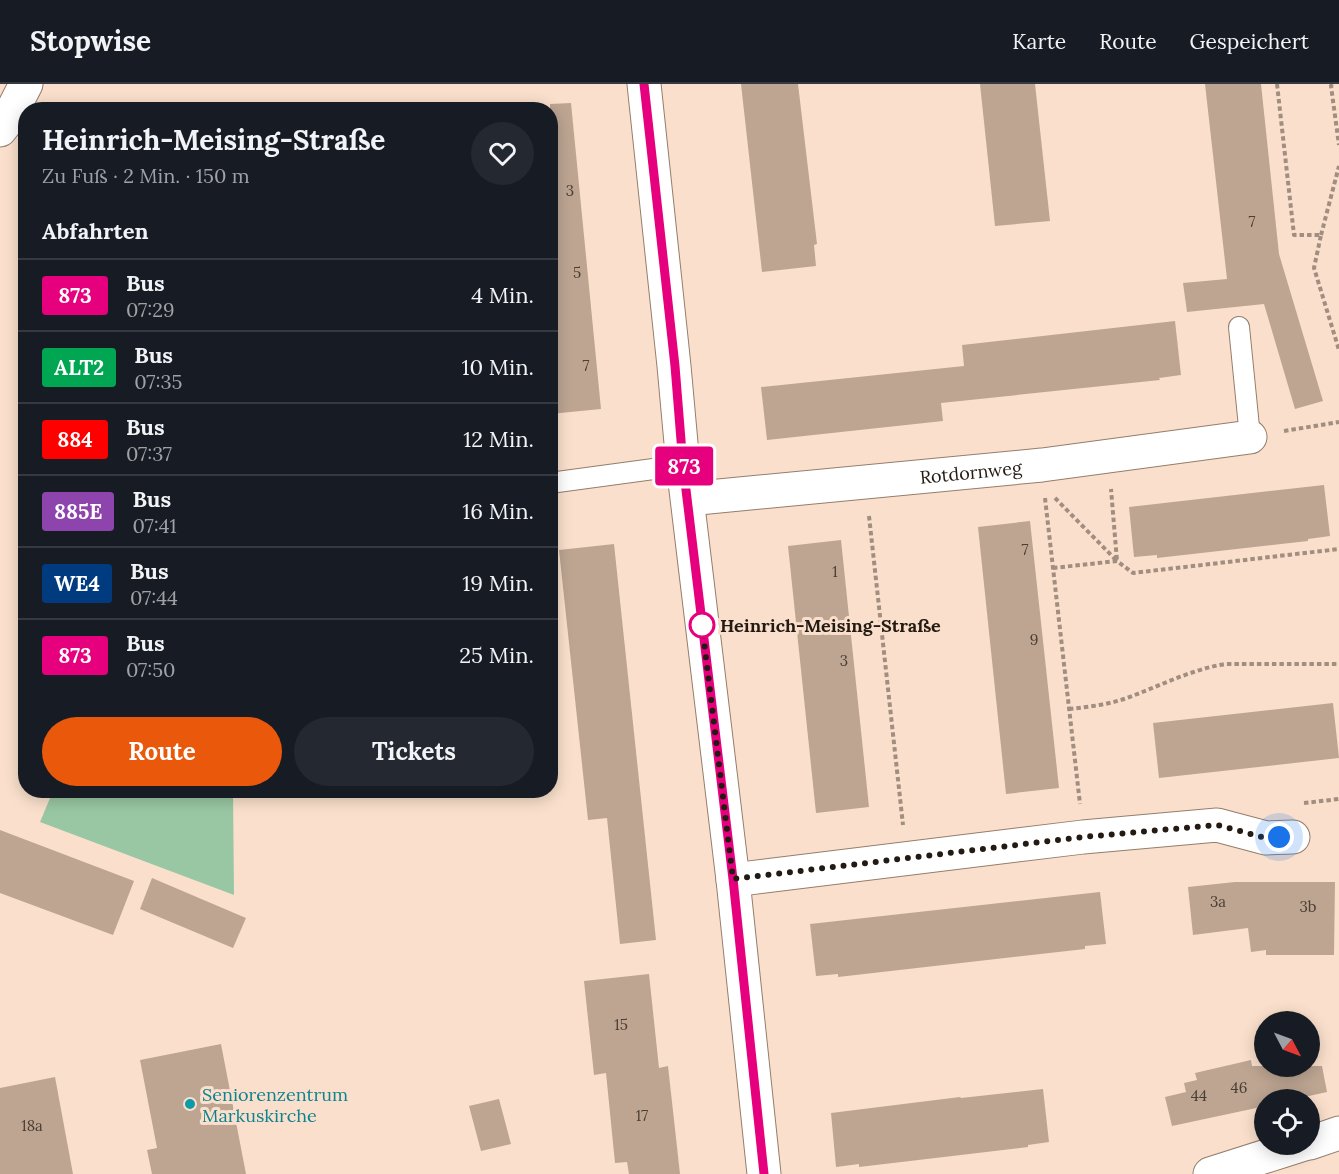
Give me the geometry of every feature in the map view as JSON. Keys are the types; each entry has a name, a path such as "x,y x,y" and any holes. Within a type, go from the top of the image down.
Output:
{"street":[{"path":"0,130 26,84"},
{"path":"644,84 675,366 683,465 733,879 764,1174"},
{"name":"Rotdornweg","path":"688,499 865,483 1043,476 1108,456 1250,437"},
{"path":"733,879 1083,837 1217,825 1266,838 1293,837"},
{"path":"1320,1140 1339,1133"},
{"path":"1210,1174 1270,1155"}],"lane":[{"path":"1239,327 1250,437"},
{"path":"558,482 683,465"}],"path":[{"path":"1277,84 1294,235 1321,236"},
{"path":"1332,84 1339,145"},
{"path":"1339,166 1314,268 1339,350"},
{"path":"1250,437 1339,422"},
{"path":"1108,456 1117,561"},
{"path":"1043,476 1117,561 1133,573 1339,549"},
{"path":"1043,476 1083,837"},
{"path":"865,483 907,859"},
{"path":"1053,568 1117,561"},
{"path":"1069,709 1107,704 1207,667 1225,664 1339,664"}],"green space":[{"path":"50,798 233,798 234,895 40,822"}],"building":[{"path":"741,84 798,84 817,244 814,245 816,266 762,272"},
{"path":"980,84 1035,84 1050,221 995,226"},
{"path":"1205,84 1261,84 1279,254 1323,401 1295,409 1264,304 1187,312 1183,283 1227,279"},
{"path":"571,103 601,409 558,413 558,104"},
{"path":"1175,321 1181,375 1159,378 1160,380 941,403 943,421 767,440 761,387 964,366 962,345"},
{"path":"1324,485 1330,536 1308,539 1308,541 1157,558 1157,555 1134,557 1129,507"},
{"path":"1030,521 1059,788 1006,794 978,527"},
{"path":"841,540 869,807 816,813 788,546"},
{"path":"614,544 656,940 620,944 607,818 588,820 559,550"},
{"path":"1333,703 1339,758 1159,778 1153,723"},
{"path":"0,830 134,881 113,935 0,893"},
{"path":"152,878 246,918 233,948 140,909"},
{"path":"1235,882 1335,882 1334,955 1266,955 1266,950 1251,952 1248,928 1193,935 1188,887"},
{"path":"1100,892 1106,944 1085,946 1085,949 838,977 838,974 816,976 810,924"},
{"path":"649,974 659,1068 668,1066 680,1174 629,1174 627,1162 615,1163 606,1073 594,1075 584,981"},
{"name":"Seniorenzentrum Markuskirche","path":"221,1044 246,1174 152,1174 147,1150 157,1148 140,1060"},
{"path":"1251,1060 1254,1066 1254,1077 1320,1077 1320,1066 1322,1066 1327,1092 1320,1094 1320,1089 1254,1089 1254,1108 1172,1126 1165,1097 1186,1092 1184,1083 1197,1080 1195,1073"},
{"path":"55,1077 73,1174 0,1174 0,1088"},
{"path":"1043,1089 1049,1142 1028,1145 1028,1147 859,1167 859,1164 836,1167 831,1113"},
{"path":"499,1099 511,1144 481,1151 469,1106"}],"bus line":[{"name":"873","path":"644,84 675,366 683,465 733,879 764,1174"}],"place":[{"name":"Heinrich-Meising-Straße","path":"702,625"},
{"name":"Seniorenzentrum Markuskirche","path":"190,1104"}],"route":[{"path":"702,625 733,879 1083,837 1217,825 1266,838 1279,837"}]}
